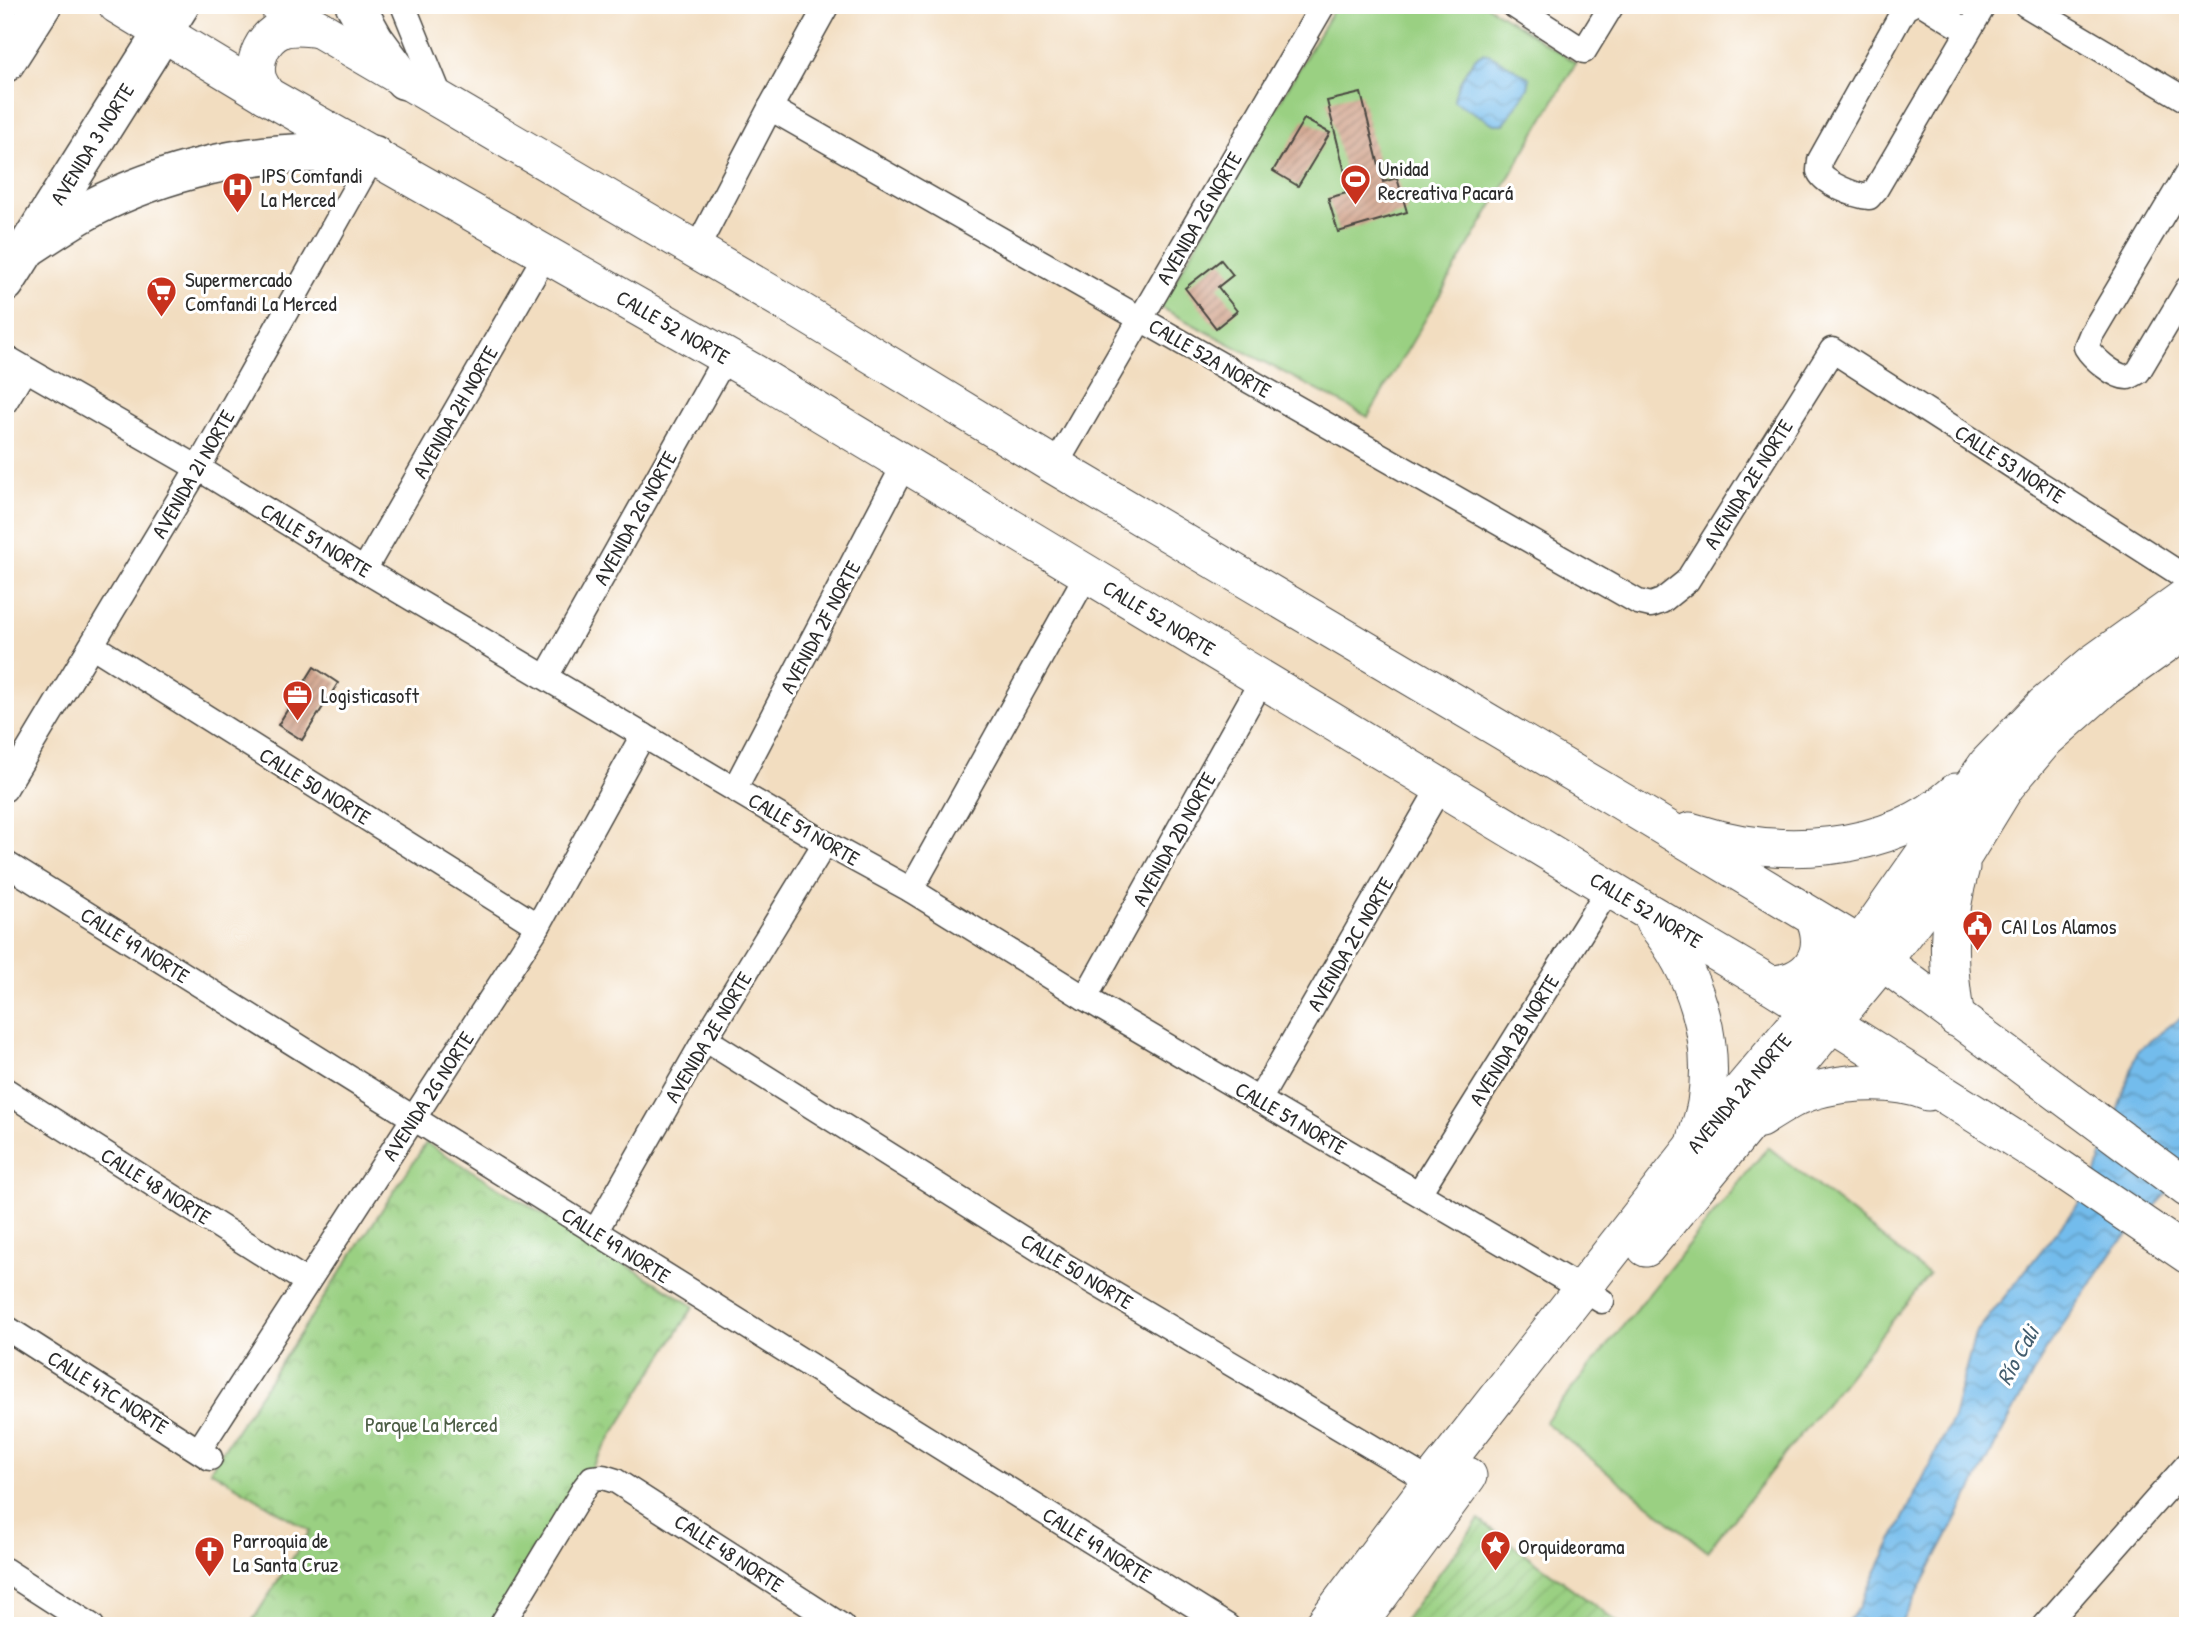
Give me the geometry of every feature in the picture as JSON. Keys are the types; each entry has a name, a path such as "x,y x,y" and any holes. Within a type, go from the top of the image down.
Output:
{"main road":[{"path":"5,63 42,5"},
{"name":"CALLE 52 NORTE","path":"117,5 171,19 266,95 756,374 1770,984 2045,1158 2185,1253"},
{"path":"278,5 797,309 1815,919 1971,1029 2188,1189"},
{"path":"355,5 374,39 404,80"},
{"name":"AVENIDA 3 NORTE","path":"5,283 171,19"},
{"path":"266,95 257,78 257,60 265,42 279,30 298,27 318,29"},
{"path":"29,247 80,215 135,189 191,170 252,158 288,155 374,155"},
{"name":"AVENIDA 2A NORTE","path":"1871,961 1988,763 2044,705 2092,664 2188,596"},
{"name":"AVENIDA 2A NORTE","path":"1323,1626 1442,1489 1709,1149 1820,1016 1965,853 2007,786 2045,740 2105,687 2188,628"},
{"path":"1620,801 1665,823 1712,838 1762,846 1812,847 1861,840 1907,826 1945,802 1988,763"},
{"path":"1965,853 1950,918 1948,952 1950,985 1971,1029"},
{"path":"1645,910 1671,942 1690,979 1703,1020 1709,1061 1706,1103 1709,1149 1796,1098 1839,1085 1881,1083 1922,1090 1960,1105"},
{"path":"1770,984 1797,979 1808,971 1820,946 1820,932 1815,919"},
{"name":"AVENIDA 2A NORTE","path":"1357,1626 1442,1489"}],"street":[{"path":"402,5 442,102"},
{"path":"696,250 827,5"},
{"name":"AVENIDA 2G NORTE","path":"1055,466 1323,5"},
{"path":"1513,5 1584,51 1612,5"},
{"path":"1910,5 1905,8 1820,160 1819,170 1825,180 1859,196 1869,197 1876,189 1984,5"},
{"path":"1925,5 1967,31"},
{"path":"2025,5 2063,14 2188,101"},
{"name":"CALLE 52A NORTE","path":"770,108 1638,602 1651,606"},
{"name":"AVENIDA 2I NORTE","path":"5,789 198,468 374,155"},
{"path":"2188,172 2086,347 2092,356 2118,375 2129,377 2138,372 2188,288"},
{"name":"AVENIDA 2H NORTE","path":"364,570 546,254"},
{"name":"AVENIDA 2E NORTE","path":"1651,606 1687,582 1832,349"},
{"name":"CALLE 53 NORTE","path":"1832,349 2188,579"},
{"name":"AVENIDA 2G NORTE","path":"546,677 725,358"},
{"path":"5,402 15,363"},
{"name":"CALLE 51 NORTE","path":"15,363 198,468 364,570 825,843 911,890 1085,998 1592,1295"},
{"name":"AVENIDA 2F NORTE","path":"735,789 904,465"},
{"path":"911,890 1087,574"},
{"name":"CALLE 50 NORTE","path":"93,646 538,926"},
{"name":"AVENIDA 2D NORTE","path":"1085,998 1262,680"},
{"name":"AVENIDA 2G NORTE","path":"204,1454 307,1282 538,926 643,734"},
{"name":"AVENIDA 2C NORTE","path":"1259,1100 1440,787"},
{"name":"AVENIDA 2E NORTE","path":"595,1232 705,1039 825,843"},
{"name":"CALLE 49 NORTE","path":"5,863 413,1121 1227,1626"},
{"name":"AVENIDA 2B NORTE","path":"1419,1193 1609,888"},
{"name":"CALLE 50 NORTE","path":"705,1039 1061,1263 1442,1489"},
{"name":"CALLE 48 NORTE","path":"5,1090 307,1282"},
{"name":"CALLE 47C NORTE","path":"5,1327 204,1454"},
{"path":"2045,1626 2188,1464"},
{"name":"CALLE 48 NORTE","path":"501,1626 585,1487 592,1478 603,1477 616,1481 842,1626"},
{"path":"5,1570 92,1626"}],"green space":[{"name":"Unidad Recreativa Pacará","path":"1336,5 1486,5 1576,63 1368,417 1160,307"},
{"name":"Parque La Merced","path":"426,1143 694,1306 492,1626 249,1626 310,1531 210,1470"},
{"path":"1768,1147 1929,1275 1707,1551 1545,1422"},
{"name":"Orquideorama","path":"1479,1520 1623,1626 1400,1626"}],"water":[{"path":"1483,53 1530,78 1528,88 1504,124 1494,124 1454,101 1464,74"},
{"name":"Río Cali","path":"2188,1012 2188,1172 2117,1246 2045,1351 1900,1626 1845,1626 1859,1607 1953,1418 1975,1334 2091,1188 2138,1050"}],"building":[{"path":"1361,93 1383,182 1397,178 1407,212 1338,232 1328,198 1350,192 1327,101"},
{"path":"1304,119 1330,133 1298,186 1273,171"},
{"path":"1221,260 1233,275 1218,287 1237,311 1216,328 1185,288"},
{"path":"314,667 338,683 302,740 278,725"}],"place":[{"name":"Unidad Recreativa Pacará","path":"1355,207"},
{"name":"IPS Comfandi La Merced","path":"238,214"},
{"name":"Supermercado Comfandi La Merced","path":"162,318"},
{"name":"Logisticasoft","path":"298,722"},
{"name":"CAI Los Alamos","path":"1978,953"},
{"name":"Orquideorama","path":"1495,1573"},
{"name":"Parroquia de La Santa Cruz","path":"210,1579"}]}
